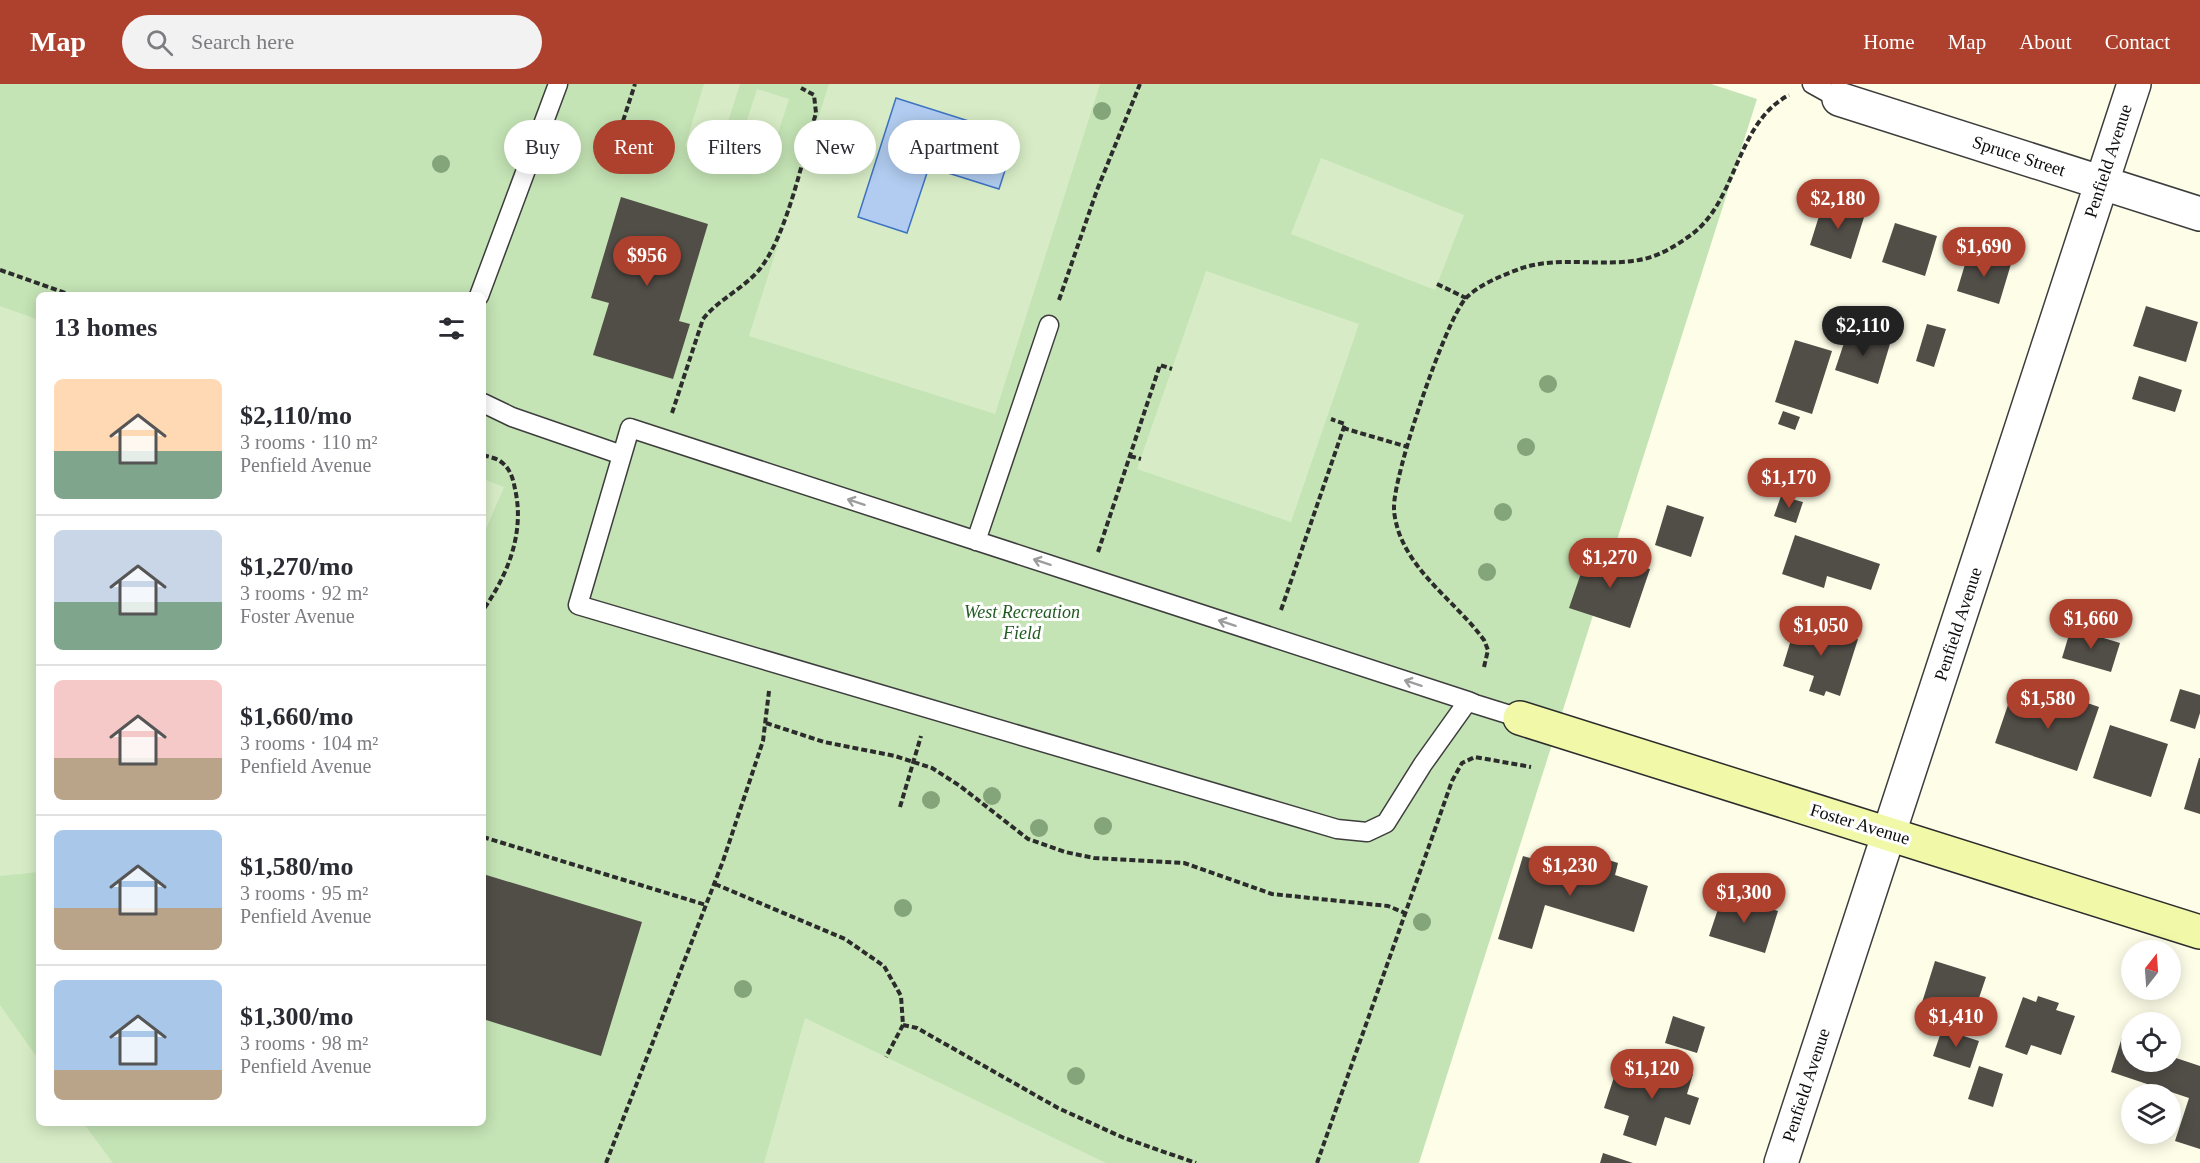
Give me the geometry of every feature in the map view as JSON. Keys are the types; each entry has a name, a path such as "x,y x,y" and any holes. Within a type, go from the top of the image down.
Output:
{"street":[{"name":"Penfield Avenue","path":"1781,1163 2134,84"},
{"name":"Spruce Street","path":"1825,92 2200,214"},
{"name":"Foster Avenue","path":"1520,718 2200,932"}],"lane":[{"path":"480,292 558,84"},
{"path":"976,541 1049,325"},
{"path":"486,404 512,417 622,455"},
{"path":"1468,701 1423,764 1386,823 1367,832 1326,826 578,605 630,428 976,541 1468,701 1520,718"}],"path":[{"path":"623,120 635,84"},
{"path":"1065,285 1097,190 1140,84"},
{"path":"678,395 703,319 712,308 757,272 776,243 816,113 814,95 801,88"},
{"path":"1484,667 1488,650 1484,639 1418,567 1405,547 1397,528 1394,507 1396,487 1408,447 1435,361 1451,323 1466,298 1485,285 1525,267 1553,263 1640,260 1665,251 1690,236 1708,220 1748,141 1763,117 1777,101 1789,95"},
{"path":"0,270 63,292"},
{"path":"1437,284 1466,298"},
{"path":"1100,544 1160,365 1172,369"},
{"path":"1283,603 1345,424 1331,419"},
{"path":"1343,428 1408,447"},
{"path":"486,456 500,461 509,469 518,502 518,523 512,554 493,597 486,606"},
{"path":"1130,456 1141,459"},
{"path":"606,1163 715,884 763,741 766,723 824,742 932,768 960,786 1028,839 1065,852 1094,858 1184,863 1272,894 1388,906 1405,913"},
{"path":"900,807 918,744"},
{"path":"1317,1163 1452,781 1462,763 1476,758 1531,767"},
{"path":"486,838 706,905"},
{"path":"715,884 845,939 884,966 901,996 903,1025 886,1057"},
{"path":"903,1025 917,1028 1058,1108 1124,1138 1196,1163"}],"green space":[{"name":"West Recreation Field","path":"0,84 1711,84 1757,99 1419,1163 0,1163"},
{"path":"704,84 740,84 728,120 693,120"},
{"path":"829,84 1100,84 995,414 749,336 800,174 876,174 876,120 818,120"},
{"path":"757,89 789,99 782,121 747,120"},
{"path":"1321,158 1464,215 1435,290 1291,234"},
{"path":"1206,271 1359,324 1291,522 1137,469"},
{"path":"0,306 36,319 36,872 0,876"},
{"path":"486,480 504,487 486,529"},
{"path":"0,1005 36,1056 36,1126 85,1126 113,1163 0,1163"},
{"path":"805,1018 1106,1163 764,1163"}],"water":[{"path":"896,98 965,120 889,120"},
{"path":"888,123 888,174 927,174 907,233 858,217 872,174 876,174 876,161"},
{"path":"951,174 1004,174 999,189"}],"building":[{"path":"621,197 708,224 679,321 690,324 673,379 593,355 609,303 591,298"},
{"path":"1824,200 1865,214 1851,259 1810,245"},
{"path":"1895,223 1937,236 1925,276 1882,262"},
{"path":"1969,251 2011,264 1999,304 1957,291"},
{"path":"2146,306 2198,322 2186,362 2133,346"},
{"path":"1927,324 1946,329 1934,367 1916,361"},
{"path":"1848,331 1890,344 1878,384 1835,370"},
{"path":"1795,340 1832,351 1812,414 1775,402"},
{"path":"2139,376 2182,390 2175,412 2132,399"},
{"path":"1783,411 1800,417 1795,430 1778,424"},
{"path":"1781,496 1803,502 1796,523 1774,516"},
{"path":"1667,505 1704,517 1691,557 1655,545"},
{"path":"1795,535 1880,564 1871,590 1827,576 1824,588 1782,574"},
{"path":"1589,550 1650,569 1630,628 1569,608"},
{"path":"1797,620 1858,639 1840,696 1826,691 1824,696 1809,691 1814,676 1783,666"},
{"path":"2071,628 2120,643 2111,672 2062,658"},
{"path":"2180,689 2200,695 2200,713 2195,729 2170,721"},
{"path":"2012,693 2066,711 2070,697 2099,707 2077,771 1995,743"},
{"path":"2110,725 2168,744 2151,797 2093,778"},
{"path":"2200,758 2200,814 2184,809"},
{"path":"1587,853 1618,863 1615,875 1648,886 1634,932 1545,905 1532,949 1498,939 1523,856 1581,873"},
{"path":"486,875 642,922 601,1056 486,1020"},
{"path":"1723,894 1778,911 1765,953 1709,936"},
{"path":"1935,961 1986,977 1970,1025 1920,1009"},
{"path":"2038,996 2059,1003 2056,1010 2075,1016 2061,1055 2031,1045 2027,1055 2005,1047 2023,997 2036,1002"},
{"path":"1673,1016 1705,1027 1697,1053 1665,1043"},
{"path":"1942,1029 1979,1041 1970,1068 1933,1056"},
{"path":"2121,1041 2121,1072 2181,1072 2181,1060 2200,1066 2200,1149 2181,1143 2181,1123 2189,1098 2181,1095 2181,1084 2147,1084 2111,1072"},
{"path":"1648,1059 1693,1074 1687,1094 1699,1098 1690,1125 1665,1117 1656,1146 1623,1135 1629,1116 1604,1108 1616,1071 1642,1080"},
{"path":"1979,1066 2003,1074 1993,1107 1968,1099"},
{"path":"1603,1153 1633,1163 1600,1163"}]}
